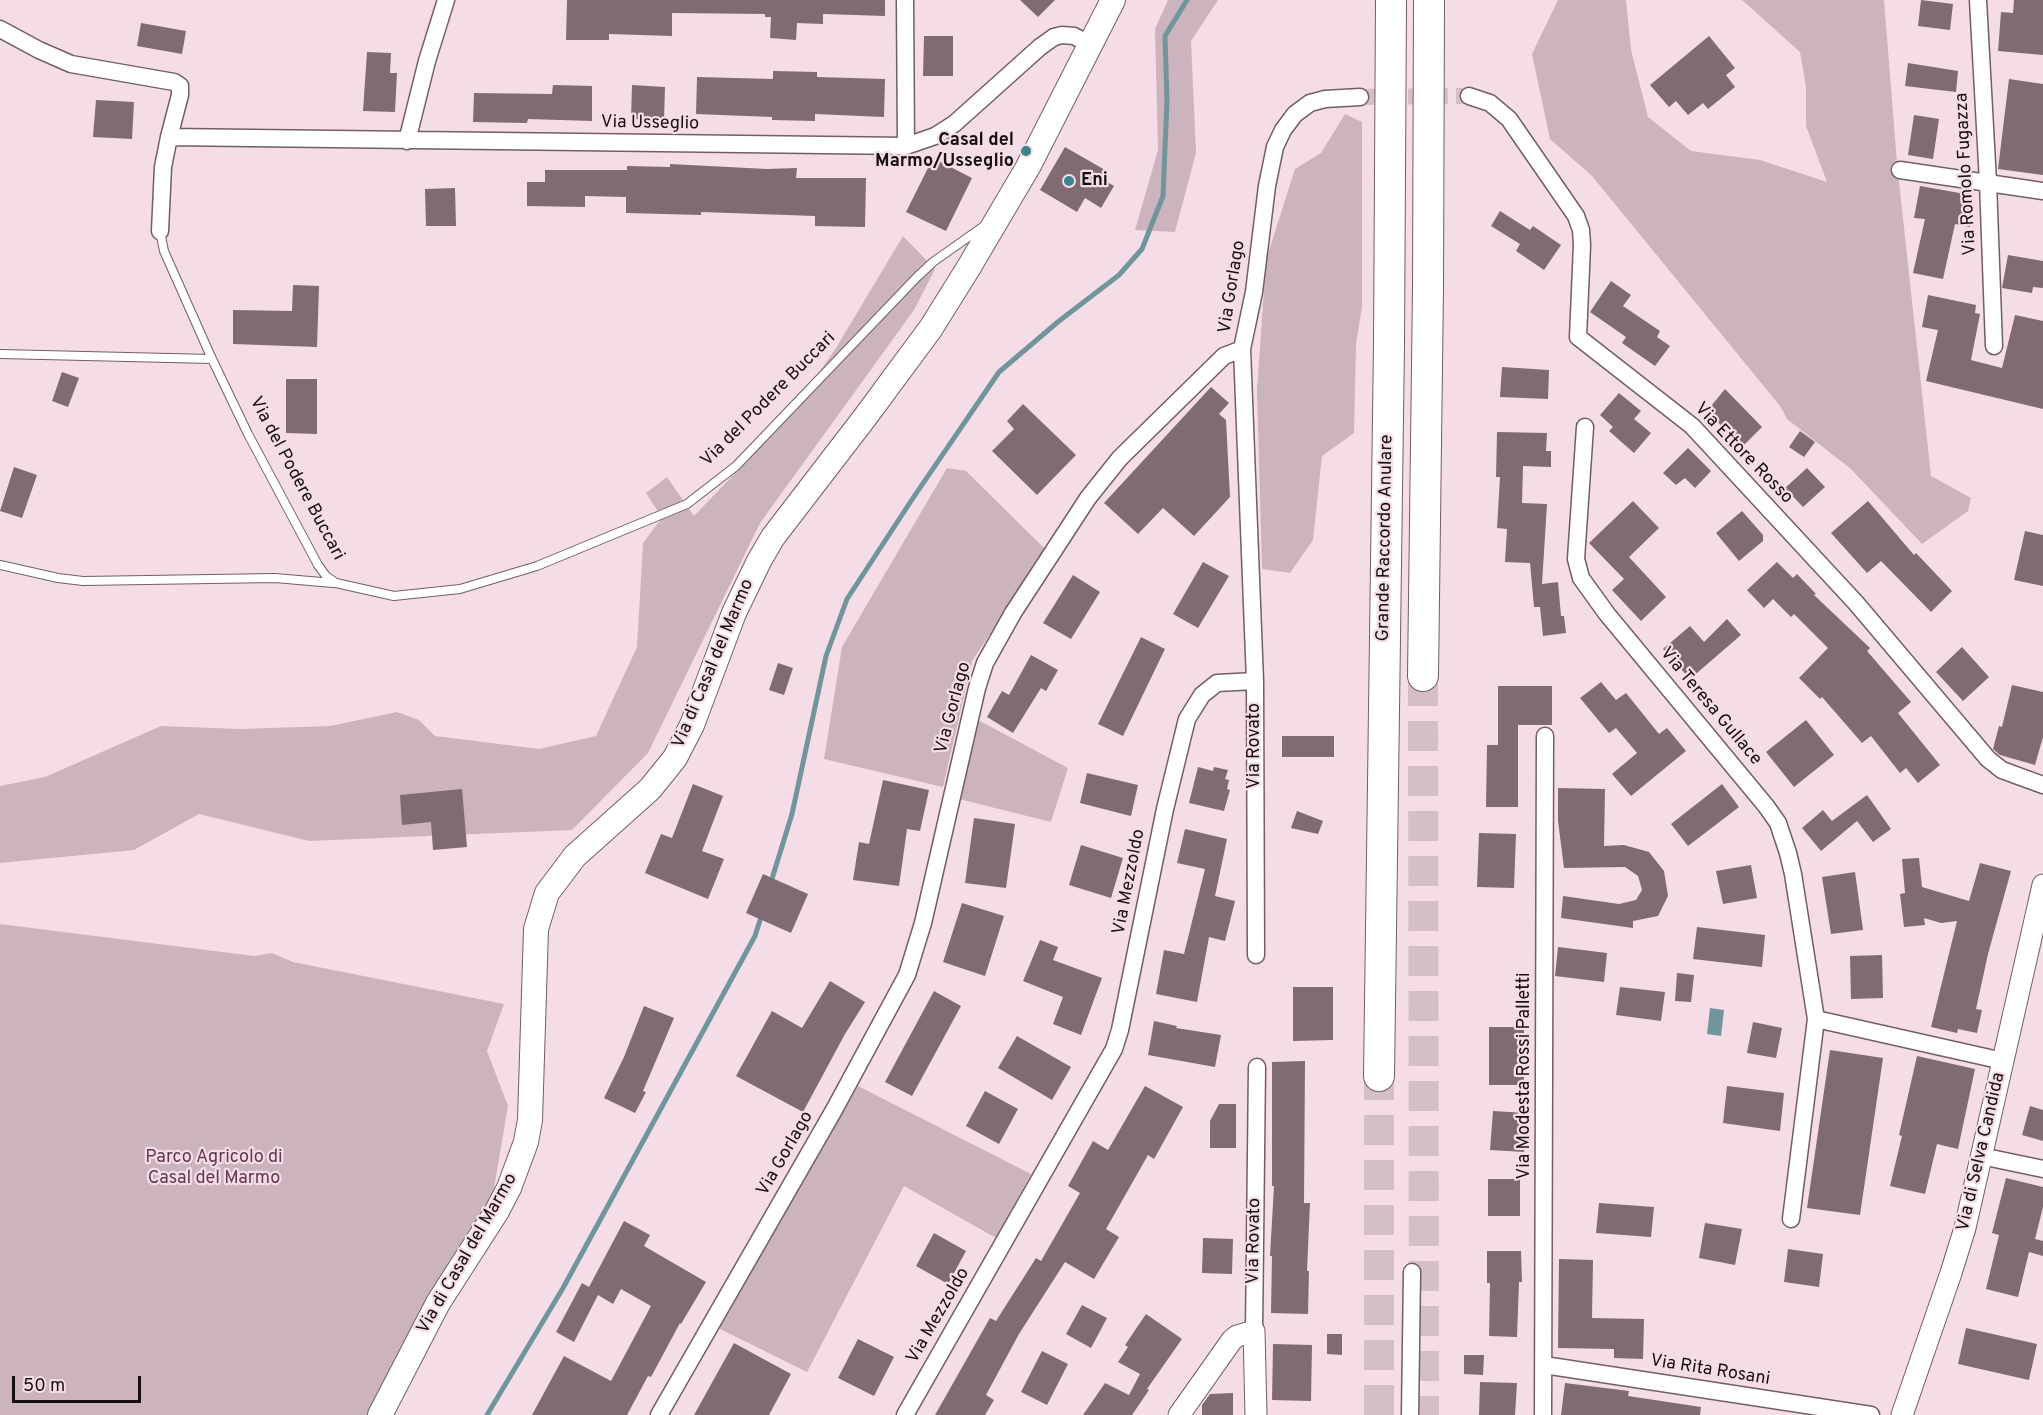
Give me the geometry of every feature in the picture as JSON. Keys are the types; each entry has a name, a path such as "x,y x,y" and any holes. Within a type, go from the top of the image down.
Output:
{"highway":[{"name":"Grande Raccordo Anulare","path":"1379,1076 1389,344 1391,0"},
{"name":"Grande Raccordo Anulare","path":"1423,676 1429,276 1429,0"}],"main road":[{"name":"Via di Casal del Marmo","path":"380,1415 438,1304 501,1203 522,1153 530,1120 536,928 547,893 575,856 626,812 668,769 692,725 744,588 773,537 931,328 1002,213 1113,0"}],"street":[{"path":"407,141 427,61 446,0"},
{"path":"905,0 906,146"},
{"name":"Via Romolo Fugazza","path":"1978,0 1994,346"},
{"name":"Via del Podere Buccari","path":"0,29 71,64 178,84 181,92 169,137 162,182 160,231"},
{"name":"Via Usseglio","path":"169,137 906,146 935,136 954,124 1054,37 1074,36 1091,45"},
{"name":"Via Ettore Rosso","path":"1469,96 1490,103 1509,119 1576,216 1581,230 1582,245 1578,337 1692,426 1856,603 1988,759 2002,770 2043,785"},
{"name":"Via Gorlago","path":"659,1415 834,1110 907,975 923,923 978,682 985,663 1013,613 1094,490 1120,458 1224,356 1242,349 1254,292 1267,186 1278,138 1295,114 1310,104 1325,99 1360,97"},
{"path":"1900,170 2043,190"},
{"path":"1242,349 1255,681"},
{"name":"Via Teresa Gullace","path":"1585,427 1576,559 1578,571 1607,614 1766,806 1778,823 1785,841 1793,874 1816,1019 1791,1219"},
{"name":"Via Rovato","path":"1255,681 1256,954"},
{"name":"Via Mezzoldo","path":"905,1415 1114,1049 1120,1030 1165,809 1187,719 1202,695 1211,686 1224,682 1255,681"},
{"name":"Via Modesta Rossi Palletti","path":"1543,1415 1545,736"},
{"name":"Via di Selva Candida","path":"1902,1415 1952,1273 1965,1228 2043,885"},
{"path":"1816,1019 2003,1061"},
{"name":"Via Rovato","path":"1256,1415 1254,1331 1257,1067"},
{"path":"1981,1155 2043,1169"},
{"path":"1410,1415 1412,1272"},
{"path":"1179,1415 1232,1340 1237,1336 1254,1331"},
{"name":"Via Rita Rosani","path":"1544,1365 1871,1415"}],"lane":[{"name":"Via del Podere Buccari","path":"160,231 164,251 212,359 305,543 326,576 336,583 394,596 460,589 537,566 687,504 736,466 933,262 1002,213"},
{"path":"0,354 212,359"},
{"path":"0,565 83,581 257,578 336,583"}],"green space":[{"path":"1168,0 1218,0 1191,41 1196,153 1175,232 1135,230 1158,150 1155,29"},
{"path":"1558,0 1626,0 1631,50 1648,117 1691,151 1760,160 1827,182 1806,126 1806,87 1800,52 1742,0 1884,0 1897,163 1931,476 1971,498 1968,511 1922,544 1851,469 1787,419 1780,406 1592,176 1550,139 1532,54"},
{"path":"1345,114 1362,122 1362,307 1356,344 1354,433 1322,456 1313,540 1290,573 1262,569 1257,390 1266,260 1295,169 1321,153"},
{"path":"903,236 935,269 914,310 760,523 648,753 572,830 309,841 199,814 134,850 0,863 0,786 45,777 161,726 241,729 330,726 397,712 419,720 435,736 539,749 596,736 637,647 643,543 662,518 646,493 667,477 694,516 787,419 836,348"},
{"path":"947,468 966,471 1046,550 972,661 943,787 824,759 842,647"},
{"path":"978,720 1068,768 1051,822 959,799"},
{"name":"Parco Agricolo di Casal del Marmo","path":"0,924 254,956 272,953 293,962 504,1004 487,1051 508,1106 493,1194 370,1415 0,1415"},
{"path":"858,1086 1031,1174 996,1238 904,1186 807,1372 718,1328"}],"water":[{"path":"1710,1008 1724,1010 1721,1036 1707,1034"}],"building":[{"path":"567,0 885,0 885,16 823,14 823,24 797,23 796,40 770,38 771,17 765,17 765,14 672,13 672,36 609,34 609,40 566,40"},
{"path":"1020,0 1055,0 1038,17"},
{"path":"1921,0 1953,4 1950,30 1918,26"},
{"path":"2014,0 2043,0 2043,55 1998,51 2001,12 2013,13"},
{"path":"141,23 186,31 182,54 137,46"},
{"path":"924,36 953,36 953,76 923,76"},
{"path":"1709,36 1735,68 1726,75 1735,87 1708,109 1703,103 1688,115 1676,101 1669,107 1650,85"},
{"path":"367,52 391,53 390,73 397,73 395,112 363,111"},
{"path":"1908,63 1958,71 1956,92 1905,86"},
{"path":"773,71 817,72 817,77 885,79 884,117 815,114 815,121 696,114 697,77 773,79"},
{"path":"2009,79 2043,84 2043,175 1998,169"},
{"path":"553,85 592,86 592,121 528,119 527,123 473,122 474,93 552,94"},
{"path":"632,85 665,87 664,120 631,119"},
{"path":"96,100 134,102 132,139 93,137"},
{"path":"1914,115 1939,119 1933,159 1908,155"},
{"path":"1065,147 1105,170 1100,178 1114,186 1101,208 1085,198 1077,212 1040,190"},
{"path":"933,158 972,178 946,231 906,212"},
{"path":"670,164 767,169 797,168 796,178 866,178 865,227 815,226 815,216 701,212 701,215 626,213 626,197 585,196 585,207 527,206 527,182 545,182 545,170 627,170 627,166 670,167"},
{"path":"1920,186 1971,195 1970,227 1955,224 1943,279 1913,273 1925,219 1914,218"},
{"path":"455,188 456,226 426,226 425,189"},
{"path":"1500,211 1530,230 1533,226 1561,245 1544,270 1516,251 1520,244 1491,226"},
{"path":"2008,255 2043,261 2043,288 2033,287 2032,293 2002,288"},
{"path":"1611,281 1631,295 1623,306 1660,331 1657,337 1670,346 1655,366 1622,343 1626,337 1590,312"},
{"path":"293,285 319,286 317,347 233,344 233,310 292,311"},
{"path":"1928,295 1976,305 1975,313 1980,314 1971,360 2002,368 2015,315 2043,321 2043,409 1926,381 1938,330 1922,327"},
{"path":"1502,367 1549,370 1548,399 1500,397"},
{"path":"62,372 79,378 68,407 52,401"},
{"path":"286,379 317,379 317,434 286,433"},
{"path":"1211,387 1229,403 1219,414 1226,420 1230,497 1194,536 1163,508 1138,534 1104,503"},
{"path":"1725,389 1762,427 1742,447 1707,411"},
{"path":"1619,393 1641,411 1634,419 1651,433 1634,453 1609,431 1613,427 1600,415"},
{"path":"1023,404 1076,455 1037,495 992,451 1014,429 1007,421"},
{"path":"1800,431 1815,442 1804,457 1789,447"},
{"path":"1497,432 1547,433 1546,451 1551,451 1551,467 1523,466 1522,503 1547,504 1542,584 1558,582 1561,616 1564,616 1566,633 1543,636 1540,607 1534,607 1530,563 1505,562 1507,529 1497,528 1500,477 1496,477"},
{"path":"1688,448 1711,471 1695,488 1685,478 1676,485 1663,473"},
{"path":"14,467 37,475 22,518 0,511"},
{"path":"1807,468 1825,487 1803,507 1785,488"},
{"path":"1633,501 1659,528 1629,557 1666,597 1641,621 1612,590 1624,579 1589,543"},
{"path":"1868,501 1914,555 1916,553 1952,591 1931,612 1881,561 1867,573 1831,533"},
{"path":"1742,511 1763,535 1763,541 1739,561 1716,533"},
{"path":"2025,531 2043,535 2043,586 2014,580"},
{"path":"1203,562 1229,576 1198,628 1173,614"},
{"path":"1777,562 1793,578 1797,574 1816,594 1814,595 1870,648 1867,651 1911,702 1898,713 1940,765 1918,783 1906,768 1900,773 1871,736 1862,743 1822,697 1820,699 1799,678 1828,648 1794,614 1791,617 1773,599 1764,608 1747,590"},
{"path":"1073,575 1100,592 1071,639 1043,623"},
{"path":"1727,619 1741,635 1690,679 1663,649 1690,626 1704,642"},
{"path":"1141,637 1165,649 1123,736 1098,724"},
{"path":"1962,647 1989,677 1963,701 1936,672"},
{"path":"1031,655 1058,670 1046,691 1041,688 1013,733 987,717 1002,691 1009,695"},
{"path":"778,663 793,668 784,695 769,690"},
{"path":"1601,682 1616,700 1626,693 1659,734 1667,728 1686,751 1631,796 1612,774 1637,753 1616,728 1609,733 1580,698"},
{"path":"2012,685 2043,692 2043,737 2035,765 2000,755 1993,749 1999,726 2002,727"},
{"path":"1498,686 1552,686 1552,725 1518,725 1518,807 1486,807 1487,745 1498,745"},
{"path":"1806,720 1834,755 1794,787 1766,752"},
{"path":"1282,736 1334,736 1334,757 1282,757"},
{"path":"1198,767 1213,771 1214,767 1228,770 1225,779 1229,780 1227,789 1230,790 1224,811 1189,803"},
{"path":"1087,773 1138,785 1131,816 1080,803"},
{"path":"883,780 929,790 920,831 907,829 899,886 853,880 859,842 869,844"},
{"path":"693,784 723,796 702,851 724,859 708,899 645,873 661,834 672,838"},
{"path":"1722,784 1739,807 1688,846 1671,824"},
{"path":"1558,788 1605,789 1604,846 1624,845 1649,852 1664,871 1668,896 1658,916 1633,921 1633,928 1561,918 1563,896 1619,904 1636,900 1642,890 1638,876 1625,867 1564,868 1558,821"},
{"path":"462,789 467,847 433,850 431,822 402,825 400,795"},
{"path":"1867,795 1891,829 1873,842 1857,821 1821,851 1802,828 1823,810 1832,821"},
{"path":"1297,811 1323,821 1318,834 1291,828"},
{"path":"974,818 1015,824 1006,888 965,883"},
{"path":"1185,829 1227,839 1215,896 1235,901 1225,941 1209,937 1197,1002 1156,994 1164,950 1184,954 1205,869 1177,863"},
{"path":"1479,833 1516,834 1514,888 1477,887"},
{"path":"1081,845 1123,858 1111,898 1069,885"},
{"path":"1919,858 1922,887 1969,901 1980,863 2011,871 1988,954 1976,1009 1982,1010 1977,1033 1958,1029 1957,1033 1931,1027 1957,921 1941,923 1924,918 1925,925 1904,927 1900,894 1905,893 1902,859"},
{"path":"1751,865 1757,898 1723,904 1716,871"},
{"path":"1855,872 1863,930 1831,934 1822,877"},
{"path":"763,874 808,894 791,933 746,913"},
{"path":"962,903 1004,916 985,976 943,962"},
{"path":"1697,927 1765,935 1762,967 1693,959"},
{"path":"1040,940 1058,947 1053,960 1102,978 1081,1035 1053,1024 1063,997 1023,981"},
{"path":"1558,947 1607,953 1604,982 1555,976"},
{"path":"1882,955 1883,998 1851,999 1850,956"},
{"path":"1677,973 1694,975 1691,1002 1675,1001"},
{"path":"830,981 865,1002 803,1112 736,1076 772,1011 802,1028"},
{"path":"1293,987 1333,987 1333,1040 1293,1041"},
{"path":"1620,987 1665,992 1661,1021 1616,1015"},
{"path":"934,991 961,1006 912,1096 885,1082"},
{"path":"644,1006 674,1018 643,1091 646,1092 635,1113 604,1098 624,1057"},
{"path":"1154,1021 1177,1026 1176,1028 1221,1035 1215,1067 1148,1055"},
{"path":"1753,1022 1782,1028 1776,1058 1747,1053"},
{"path":"1489,1027 1524,1027 1524,1085 1489,1085"},
{"path":"1017,1036 1071,1067 1052,1100 998,1068"},
{"path":"1830,1050 1883,1058 1860,1215 1807,1208"},
{"path":"1917,1056 1975,1069 1958,1149 1937,1144 1925,1194 1890,1186"},
{"path":"1305,1061 1304,1203 1310,1203 1308,1314 1271,1313 1272,1256 1270,1256 1274,1186 1272,1186 1272,1062"},
{"path":"1145,1086 1183,1107 1154,1159 1148,1155 1106,1229 1119,1237 1094,1279 1065,1262 1019,1334 986,1395 994,1400 985,1415 935,1415 990,1318 996,1321 1036,1258 1041,1261 1080,1193 1068,1186 1093,1141 1108,1150"},
{"path":"1727,1086 1784,1093 1780,1131 1723,1123"},
{"path":"985,1091 1018,1109 999,1144 966,1126"},
{"path":"1219,1104 1236,1104 1236,1148 1210,1148 1210,1121"},
{"path":"2030,1106 2043,1110 2043,1141 2022,1135"},
{"path":"1493,1111 1526,1113 1524,1152 1490,1150"},
{"path":"2006,1178 2043,1187 2043,1207 2035,1239 2043,1241 2043,1256 2029,1252 2018,1297 1986,1289 1999,1235 1992,1233"},
{"path":"1488,1179 1520,1179 1520,1216 1488,1216"},
{"path":"1599,1203 1654,1207 1651,1237 1596,1233"},
{"path":"624,1221 650,1235 644,1246 706,1282 680,1323 651,1377 648,1376 627,1415 532,1415 564,1356 611,1381 651,1306 621,1289 613,1304 598,1295 574,1342 556,1332 582,1283 589,1287"},
{"path":"1705,1223 1742,1229 1735,1265 1699,1258"},
{"path":"934,1233 966,1251 948,1284 916,1266"},
{"path":"1203,1238 1233,1239 1232,1274 1202,1273"},
{"path":"1788,1249 1823,1254 1819,1287 1784,1282"},
{"path":"1487,1251 1521,1251 1522,1282 1519,1282 1517,1337 1489,1336 1490,1283 1487,1283"},
{"path":"1559,1259 1593,1260 1592,1318 1644,1319 1643,1359 1614,1358 1614,1349 1558,1348"},
{"path":"1082,1305 1107,1318 1091,1348 1066,1334"},
{"path":"1146,1314 1182,1339 1132,1415 1083,1415 1105,1383 1129,1395 1140,1374 1118,1362 1128,1347 1125,1345"},
{"path":"1966,1328 2037,1344 2029,1380 1958,1364"},
{"path":"1327,1334 1342,1334 1342,1355 1327,1354"},
{"path":"858,1339 894,1357 874,1396 838,1378"},
{"path":"734,1343 791,1374 769,1415 694,1415"},
{"path":"1273,1344 1312,1345 1311,1401 1272,1400"},
{"path":"1042,1351 1068,1364 1047,1405 1021,1392"},
{"path":"1464,1355 1484,1355 1483,1375 1464,1374"},
{"path":"1480,1382 1517,1383 1515,1415 1479,1415"},
{"path":"1565,1383 1629,1391 1628,1396 1701,1407 1700,1415 1561,1415"},
{"path":"1233,1393 1233,1415 1202,1415 1202,1405 1210,1394"}],"waterway":[{"path":"771,882 792,814 826,656 847,599 999,372 1059,321 1119,275 1142,249 1163,196 1167,101 1165,36 1187,0"},
{"path":"487,1415 563,1288 755,936 762,914"}],"tunnel":[{"path":"1360,97 1469,96"},
{"path":"1423,676 1424,1415"},
{"path":"1379,1076 1379,1415"}],"place":[{"name":"Casal del Marmo/Usseglio","path":"1026,151"},
{"name":"Eni","path":"1069,181"}]}
